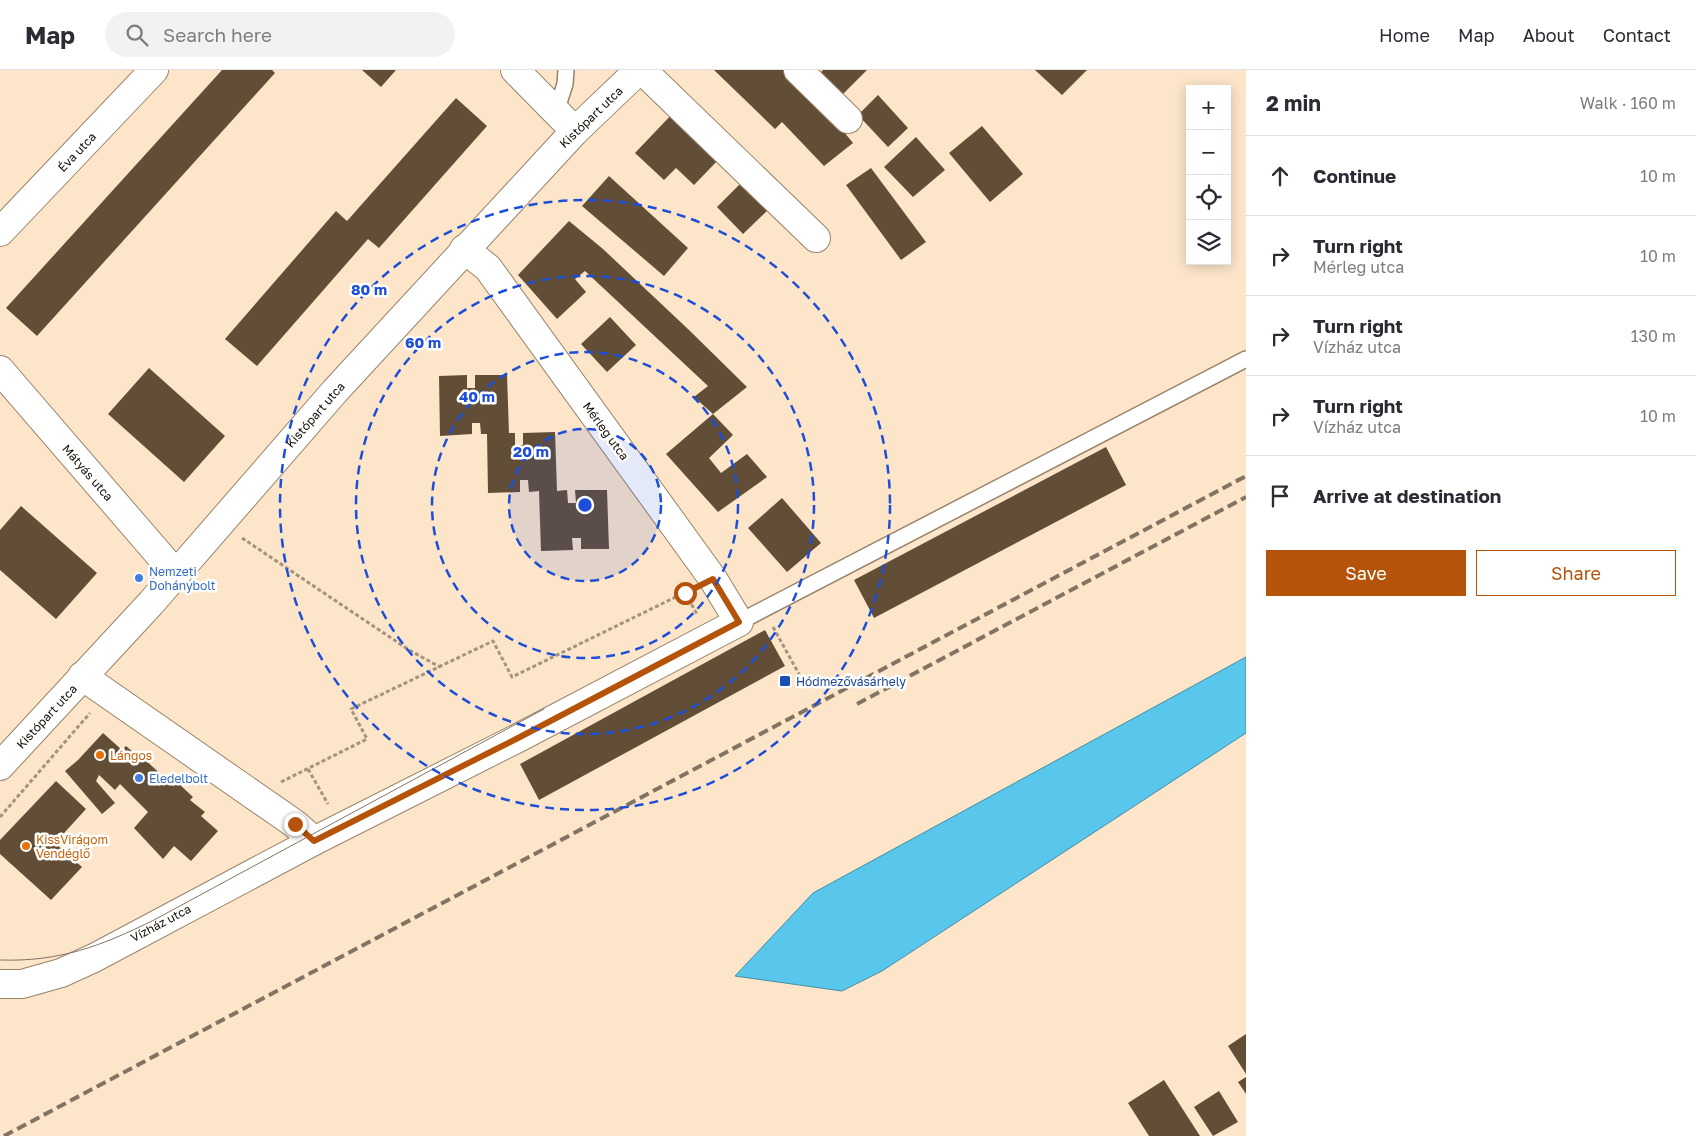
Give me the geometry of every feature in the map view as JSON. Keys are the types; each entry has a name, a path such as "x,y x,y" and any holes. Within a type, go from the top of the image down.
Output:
{"street":[{"name":"Éva utca","path":"0,232 154,70"},
{"path":"514,70 575,131"},
{"name":"Kistópart utca","path":"0,766 152,603 335,391 464,249 575,131 641,70 816,238"},
{"path":"798,70 848,119"},
{"name":"Mérleg utca","path":"464,249 488,268 713,579 739,622"},
{"name":"Mátyás utca","path":"0,370 176,574"},
{"name":"Vízház utca","path":"0,984 22,984 69,970 94,958 314,841 528,733 739,622"},
{"path":"82,676 295,824 314,841"}],"lane":[{"path":"556,112 566,84 566,70"},
{"path":"739,622 1246,359"}],"path":[{"path":"220,524 409,650 440,667"},
{"path":"253,795 367,739 351,709 493,641 512,678 713,579"},
{"path":"685,593 698,616"},
{"path":"0,817 107,694"}],"water":[{"path":"1246,657 1246,733 882,971 842,991 735,976 813,893"}],"building":[{"path":"222,70 272,70 275,73 37,336 6,308"},
{"path":"362,70 396,70 381,87"},
{"path":"714,70 787,70 812,93 853,143 824,166 782,122 775,129"},
{"path":"823,70 867,70 839,98 817,76"},
{"path":"1035,70 1087,70 1062,95"},
{"path":"878,95 908,128 888,147 858,115"},
{"path":"456,98 487,126 379,248 368,239 257,366 225,339 336,211 347,221"},
{"path":"674,112 721,157 694,185 676,168 664,180 635,153"},
{"path":"982,126 1023,174 990,202 949,153"},
{"path":"916,137 945,170 913,197 884,167"},
{"path":"871,168 926,242 901,260 846,185"},
{"path":"609,176 688,248 664,276 582,206"},
{"path":"744,180 771,207 743,234 717,207"},
{"path":"569,221 603,249 747,387 713,414 694,397 708,386 585,271 575,279 586,292 557,319 518,275"},
{"path":"610,317 636,345 607,372 581,344"},
{"path":"149,368 225,436 184,482 108,414"},
{"path":"467,375 467,388 475,388 475,375 507,375 509,433 515,433 515,445 523,445 523,433 555,432 557,491 567,490 568,503 576,503 575,490 607,490 609,549 581,549 581,538 572,538 573,550 541,551 539,491 529,492 528,480 520,480 520,492 488,493 487,434 481,434 480,423 472,423 472,434 440,436 439,376"},
{"path":"713,414 733,435 709,458 721,473 747,454 767,477 718,512 666,454"},
{"path":"1106,447 1126,485 874,618 854,580"},
{"path":"782,498 821,543 787,572 748,528"},
{"path":"21,506 97,573 56,619 0,570 0,530"},
{"path":"765,630 785,666 539,800 520,764"},
{"path":"103,733 122,750 126,746 142,760 143,758 174,786 178,783 193,797 190,800 205,812 201,816 218,831 191,861 174,846 163,859 134,828 148,812 120,784 115,790 99,775 96,781 115,803 102,814 65,771"},
{"path":"56,781 86,809 55,843 82,867 51,900 0,854 0,840"},
{"path":"1246,1034 1246,1074 1228,1046"},
{"path":"1246,1077 1246,1094 1238,1082"},
{"path":"1164,1080 1200,1136 1149,1136 1128,1103"},
{"path":"1219,1091 1238,1122 1213,1136 1194,1107"}],"tram line":[{"path":"0,960 22,960 61,955 116,938 154,920 544,709"}],"railway":[{"path":"4,1136 1246,476"},
{"path":"857,704 1246,497"}],"place":[{"name":"Nemzeti Dohánybolt","path":"139,578"},
{"name":"Hódmezővásárhely","path":"785,681"},
{"name":"Lángos","path":"100,755"},
{"name":"Eledelbolt","path":"139,778"},
{"name":"KissVirágom Vendéglő","path":"26,846"}],"route":[{"path":"295,824 314,841 520,737 739,622 713,579 685,593"}]}
